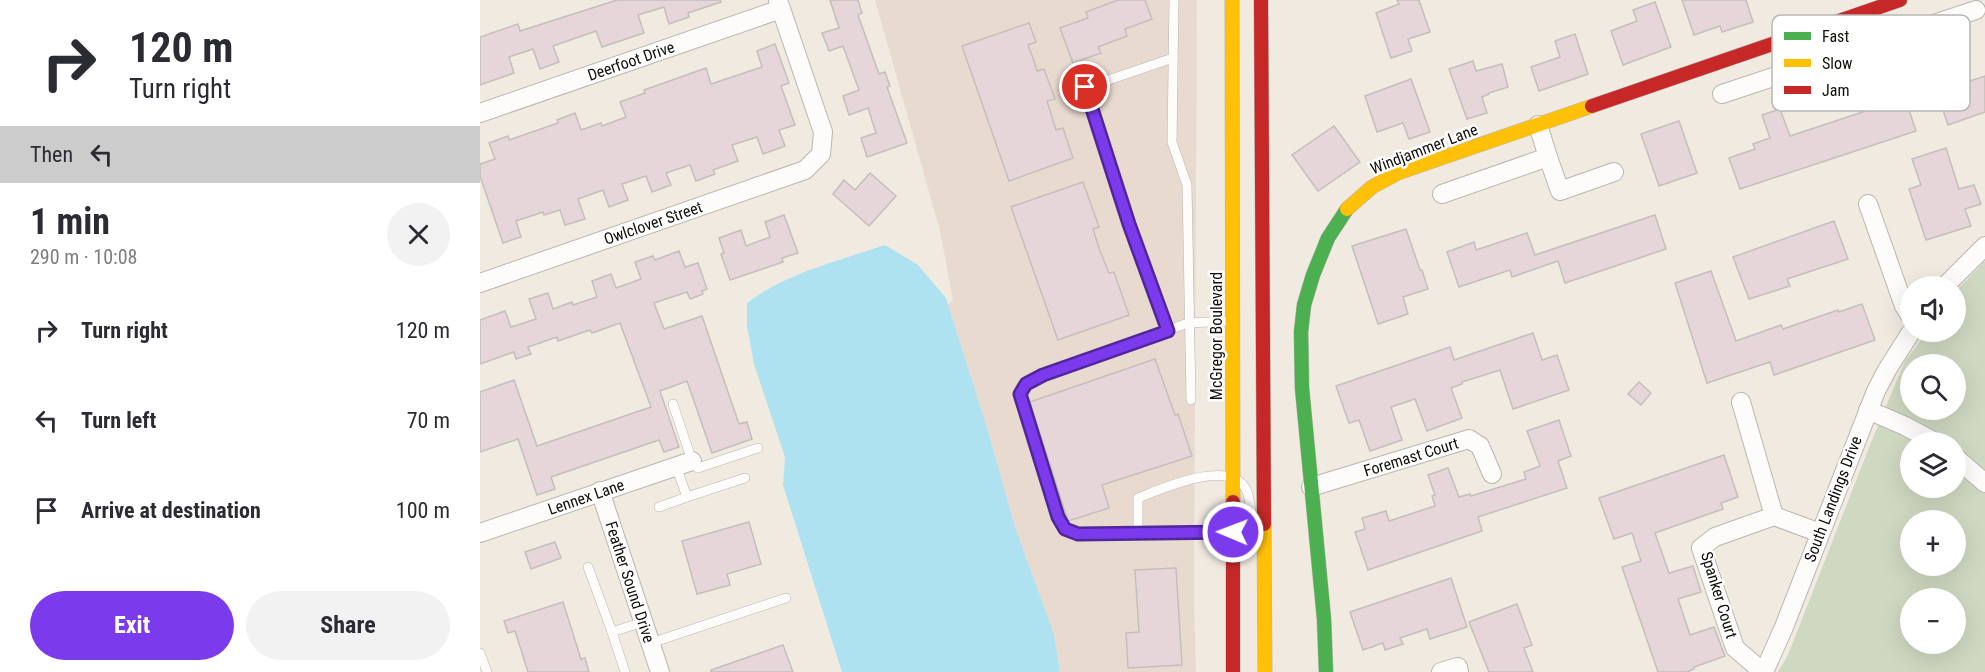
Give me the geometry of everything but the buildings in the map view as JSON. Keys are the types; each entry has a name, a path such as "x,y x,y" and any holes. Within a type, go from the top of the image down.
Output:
{"main road":[{"name":"McGregor Boulevard","path":"1232,0 1233,672"},
{"path":"1261,0 1265,672"},
{"name":"Windjammer Lane","path":"1856,15 1900,0"},
{"name":"Windjammer Lane","path":"1326,672 1323,607 1301,376 1303,315 1312,274 1335,223 1347,207 1364,191 1381,180 1772,43"}],"street":[{"name":"Deerfoot Drive","path":"480,113 779,5"},
{"name":"Owlclover Street","path":"480,283 806,170 820,154 823,132 779,5"},
{"path":"1961,15 1976,10"},
{"path":"1722,94 1772,77"},
{"path":"1538,125 1560,191 1614,172"},
{"path":"1442,194 1548,157"},
{"path":"1868,204 1900,295"},
{"path":"1956,276 1985,246"},
{"name":"South Landings Drive","path":"1763,672 1784,627 1868,410 1887,370 1905,342"},
{"path":"1741,402 1774,516 1820,533"},
{"path":"1868,410 1916,432"},
{"name":"Foremast Court","path":"1311,487 1469,439 1480,446 1492,474"},
{"name":"Lennex Lane","path":"480,533 684,464"},
{"path":"1966,467 1985,483"},
{"name":"Feather Sound Drive","path":"600,491 660,672"},
{"name":"Spanker Court","path":"1763,672 1735,648 1701,548 1715,537 1774,516"},
{"path":"1441,672 1458,667 1459,672"}],"lane":[{"path":"1174,0 1172,142 1187,185 1191,400"},
{"path":"1168,331 1129,224 1085,87 1173,58"},
{"path":"1232,321 1188,323 1043,375 1026,384 1020,394 1058,517 1065,529 1078,534 1233,532"},
{"path":"673,404 684,464 687,497"},
{"path":"684,464 698,468 758,448"},
{"path":"1138,533 1138,498 1187,479 1218,476 1234,478 1245,487 1251,518 1265,540"},
{"path":"658,507 745,478"},
{"path":"588,567 625,672"},
{"path":"651,643 786,598"},
{"path":"612,632 643,622"},
{"path":"480,653 487,672"}],"shaded area":[{"path":"875,0 1197,0 1194,598 1196,672 1060,672 1054,634 1015,527 989,434 948,305 953,300 940,231"}],"green space":[{"path":"1985,261 1985,672 1778,672 1788,655 1900,373 1900,420 1966,420 1966,354 1910,354 1919,342 1966,342 1966,281"}],"water":[{"path":"885,245 918,265 946,298 989,434 1015,527 1054,634 1060,672 842,672 783,485 785,457 754,364 747,326 747,303 795,276"}],"traffic: fast":[{"path":"1326,672 1324,619 1302,388 1301,332 1304,305 1313,275 1328,238 1347,209"}],"traffic: slow":[{"path":"1232,0 1233,502"},
{"path":"1347,209 1372,187 1398,173 1592,106"},
{"path":"1264,524 1265,672"}],"traffic: jam":[{"path":"1261,0 1264,524"},
{"path":"1856,15 1900,0"},
{"path":"1592,106 1772,44"},
{"path":"1233,502 1233,672"}],"route":[{"path":"1085,87 1129,224 1168,331 1043,375 1026,384 1020,394 1058,517 1065,529 1078,534 1233,532"}]}
